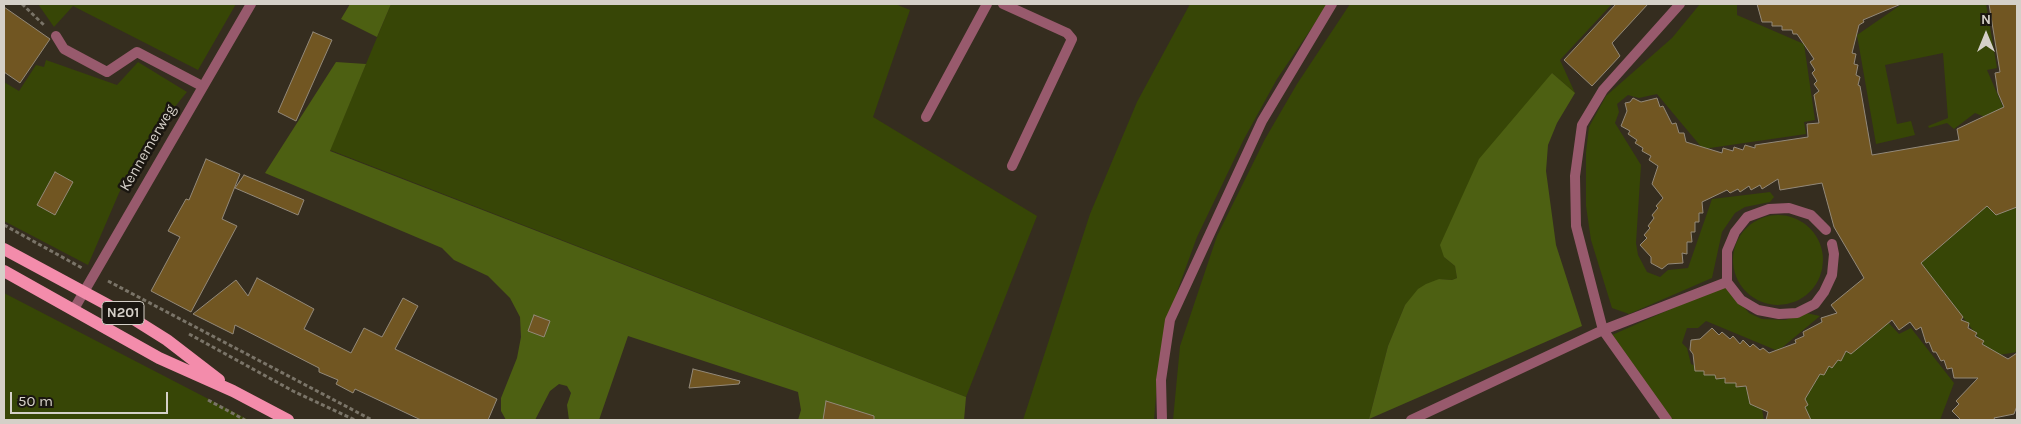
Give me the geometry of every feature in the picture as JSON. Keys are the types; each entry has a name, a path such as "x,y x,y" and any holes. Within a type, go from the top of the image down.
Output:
{"main road":[{"name":"N201","path":"4,249 132,318 167,340 233,391"},
{"name":"N201","path":"4,272 160,358 233,391 288,420"}],"street":[{"name":"Kennemerweg","path":"74,309 251,4"},
{"path":"926,117 988,4"},
{"path":"1003,4 1068,33 1072,38 1012,166"},
{"path":"1162,420 1162,380 1170,320 1262,121 1332,4"},
{"path":"1666,420 1603,330 1576,226 1575,176 1582,125 1603,90 1680,4"},
{"path":"56,36 64,49 107,72 138,52 202,86"},
{"path":"1826,230 1811,215 1790,208 1769,209 1747,217 1735,232 1727,252 1727,282 1741,300 1758,310 1779,314 1797,313 1814,304 1824,292 1832,275 1834,254 1832,244"},
{"path":"1411,420 1603,330 1727,282"}],"path":[{"path":"22,4 56,36"},
{"path":"4,225 372,420"}],"green space":[{"path":"38,4 236,4 198,70 73,6 54,27"},
{"path":"350,4 391,4 377,37 341,19"},
{"path":"391,4 895,4 910,10 873,117 1037,216 966,397 330,150"},
{"path":"1190,4 1328,4 1277,79 1244,139 1197,237 1178,289 1164,340 1158,371 1154,420 1023,420 1090,214 1137,102"},
{"path":"1350,4 1612,4 1560,60 1575,93 1552,73 1444,257 1455,266 1457,278 1452,280 1439,279 1405,305 1388,346 1369,419 1173,420 1180,346 1217,236 1265,139 1297,84"},
{"path":"1700,4 1737,4 1737,15 1804,44 1815,120 1804,122 1806,134 1703,149 1657,94 1639,98 1628,95 1617,104 1619,112 1615,123 1641,165 1636,243 1638,255 1647,272 1660,277 1668,270 1688,268 1712,199 1770,192 1774,197 1770,202 1745,207 1735,213 1722,232 1712,278 1629,314 1612,308 1591,240 1586,206 1586,152 1589,127 1606,96 1672,38"},
{"path":"1902,4 1986,4 1997,68 1987,70 2006,114 1985,117 1975,113 1954,129 1947,123 1929,128 1928,126 1948,118 1943,53 1885,65 1897,124 1911,121 1915,135 1876,144 1857,35"},
{"path":"46,60 117,85 138,62 187,92 145,143 119,193 88,265 4,221 4,82 19,91 36,65 44,67"},
{"path":"336,62 366,64 330,151 966,397 964,420 798,420 801,410 798,392 628,336 599,420 569,420 567,405 571,393 567,386 559,384 550,391 535,420 506,420 501,411 501,398 517,358 521,337 520,317 510,298 488,276 454,260 442,248 265,173"},
{"path":"1552,73 1575,93 1557,123 1548,145 1546,171 1556,245 1582,326 1369,419 1388,346 1405,305 1418,289 1426,284 1439,279 1452,280 1457,278 1455,266 1444,257 1440,245 1479,159"},
{"path":"2017,167 2017,352 1993,356 1916,257 2010,169"},
{"path":"1778,215 1795,218 1810,228 1820,243 1823,260 1820,277 1810,292 1795,302 1778,305 1761,302 1746,292 1736,277 1733,260 1736,243 1746,228 1761,218"},
{"path":"1725,285 1749,313 1762,319 1785,320 1806,313 1820,316 1778,351 1706,321 1698,328 1687,328 1682,343 1687,348 1691,364 1759,393 1764,420 1662,420 1612,335"},
{"path":"4,293 249,420 4,420"},
{"path":"1886,320 1899,334 1911,328 1954,383 1940,420 1807,420 1801,389"}],"building":[{"path":"1616,4 1648,4 1612,43 1620,56 1592,86 1564,60"},
{"path":"1757,4 1901,4 1863,20 1864,22 1859,25 1852,53 1856,54 1854,64 1858,65 1856,75 1860,77 1858,85 1860,86 1872,155 1959,140 1957,129 2004,107 1998,93 1995,73 2000,72 1989,4 2017,4 2017,207 1996,215 1987,206 1921,263 1963,317 1961,320 1969,323 1968,328 1977,333 1975,336 1984,341 1982,344 2008,359 2017,353 2017,406 2014,414 1994,418 1995,420 1961,420 1952,411 1959,404 1956,401 1978,378 1954,378 1952,368 1947,369 1944,360 1941,361 1936,352 1933,352 1929,342 1926,343 1921,327 1916,330 1910,322 1899,330 1892,320 1851,354 1846,351 1841,361 1838,360 1832,368 1829,366 1824,375 1820,374 1805,399 1808,405 1805,407 1811,420 1766,420 1768,412 1750,404 1746,386 1736,387 1736,383 1725,383 1725,378 1716,379 1715,375 1704,375 1704,371 1695,371 1693,354 1690,350 1691,340 1700,339 1712,328 1719,335 1722,332 1730,339 1733,336 1740,344 1743,340 1750,347 1753,344 1760,350 1763,348 1769,353 1796,343 1795,340 1804,336 1803,332 1822,322 1821,318 1837,313 1831,305 1864,278 1834,227 1822,183 1780,190 1778,179 1762,189 1760,185 1751,190 1749,186 1740,192 1738,189 1730,193 1727,190 1702,202 1703,213 1699,213 1699,222 1695,222 1695,232 1691,232 1692,242 1687,242 1687,254 1682,253 1683,263 1668,264 1662,269 1651,263 1651,257 1640,245 1647,238 1644,235 1650,228 1648,226 1654,218 1652,215 1658,208 1656,206 1663,198 1652,184 1658,166 1649,160 1651,156 1642,151 1643,148 1635,143 1637,140 1628,134 1630,131 1621,126 1627,111 1625,103 1630,102 1633,98 1641,102 1657,98 1660,107 1663,106 1672,124 1676,123 1679,133 1684,133 1686,142 1722,153 1723,148 1733,151 1734,147 1743,150 1745,145 1755,148 1755,145 1808,137 1807,124 1819,123 1814,95 1819,91 1814,84 1817,81 1812,73 1815,70 1810,62 1814,59 1797,34 1793,34 1792,30 1782,30 1782,26 1772,26 1772,22 1762,22"},
{"path":"4,7 50,39 20,83 4,72"},
{"path":"313,32 332,40 296,121 278,112"},
{"path":"206,159 240,174 222,219 237,226 191,312 151,291 180,237 168,231 186,199 189,200"},
{"path":"55,172 73,182 55,215 37,205"},
{"path":"244,175 304,200 298,215 235,188"},
{"path":"257,278 314,309 304,329 351,353 364,328 382,337 403,298 418,306 395,349 497,399 488,420 421,420 355,389 353,393 336,384 338,380 319,372 319,368 235,325 233,334 193,314 236,280 248,296"},
{"path":"534,315 550,321 544,337 528,331"},
{"path":"693,369 740,381 739,384 689,388"},
{"path":"826,401 874,416 874,420 823,420"}]}
